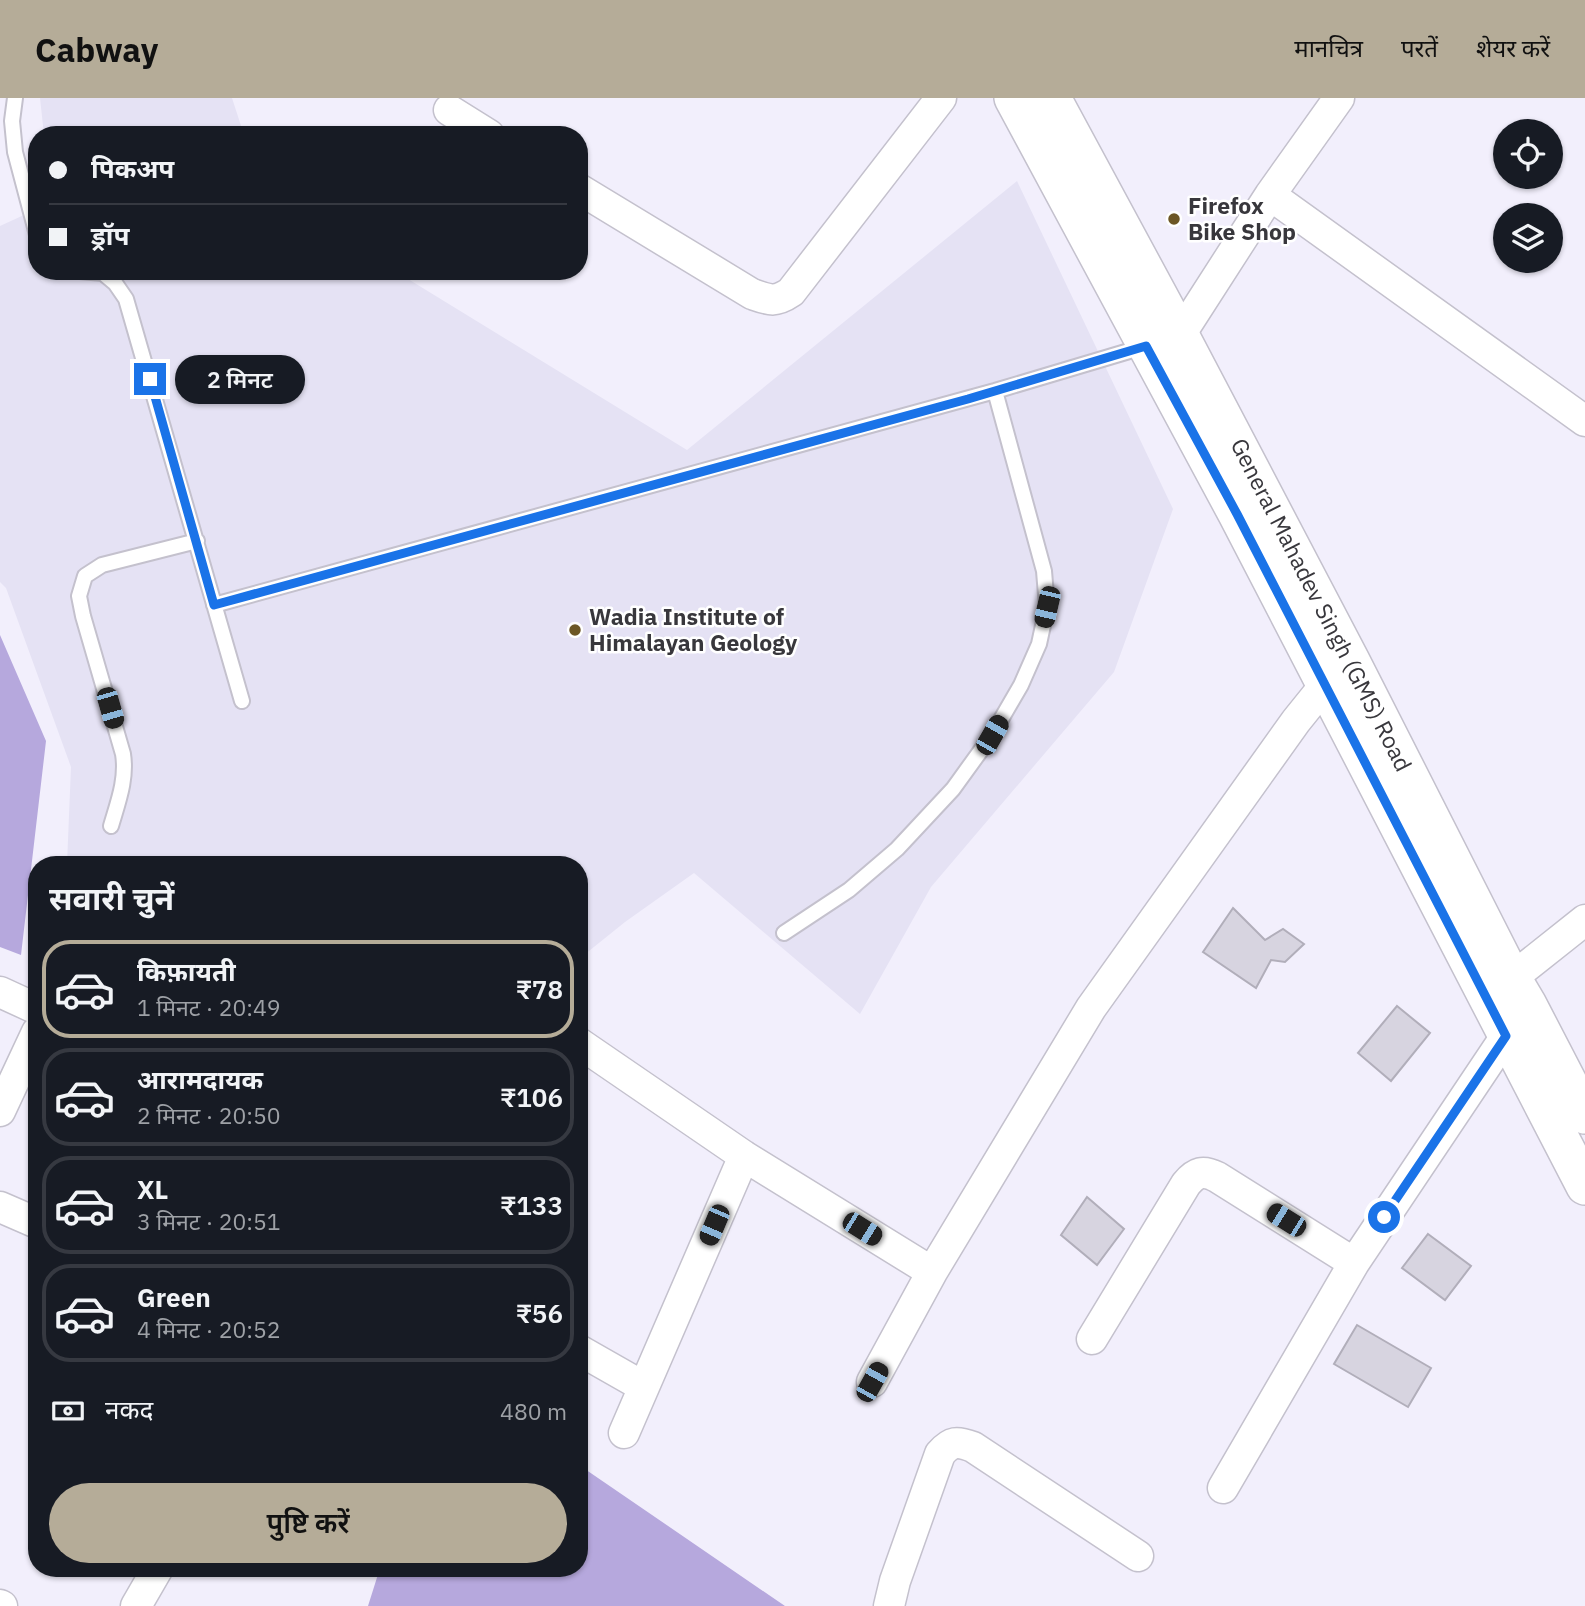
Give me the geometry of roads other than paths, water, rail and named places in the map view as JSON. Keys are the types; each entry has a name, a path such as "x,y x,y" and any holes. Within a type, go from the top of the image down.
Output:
{"street":[{"path":"588,195 752,295 768,300 780,299 791,292 941,98"},
{"path":"1013,98 1237,514 1585,1186"},
{"name":"General Mahadev Singh (GMS) Road","path":"1052,98 1352,661 1512,978 1585,1115"},
{"path":"1180,335 1270,195 1339,98"},
{"path":"449,110 475,126"},
{"path":"1270,195 1585,421"},
{"path":"872,1382 932,1272 1091,1008 1325,685"},
{"path":"1512,978 1585,920"},
{"path":"0,992 28,1005"},
{"path":"1223,1488 1354,1263 1506,1036"},
{"path":"588,1049 744,1156 932,1272"},
{"path":"0,1111 28,1051"},
{"path":"624,1433 744,1156"},
{"path":"1092,1339 1186,1184 1192,1176 1201,1173 1217,1177 1354,1263"},
{"path":"0,1207 28,1219"},
{"path":"588,1355 644,1387"},
{"path":"890,1606 895,1581 940,1454 948,1444 961,1442 973,1447 1138,1556"},
{"path":"136,1606 153,1577"}],"lane":[{"path":"15,98 12,121 15,152 28,201"},
{"path":"112,280 126,299 242,701"},
{"path":"214,605 995,391 1146,346"},
{"path":"785,933 849,890 897,849 953,789 992,735 1021,685 1038,644 1047,607 1044,571 995,391"},
{"path":"111,826 124,782 125,767 83,617 79,596 85,576 102,565 197,541"}],"place":[{"name":"Firefox Bike Shop","path":"1174,219"},
{"name":"Wadia Institute of Himalayan Geology","path":"575,630"}]}
